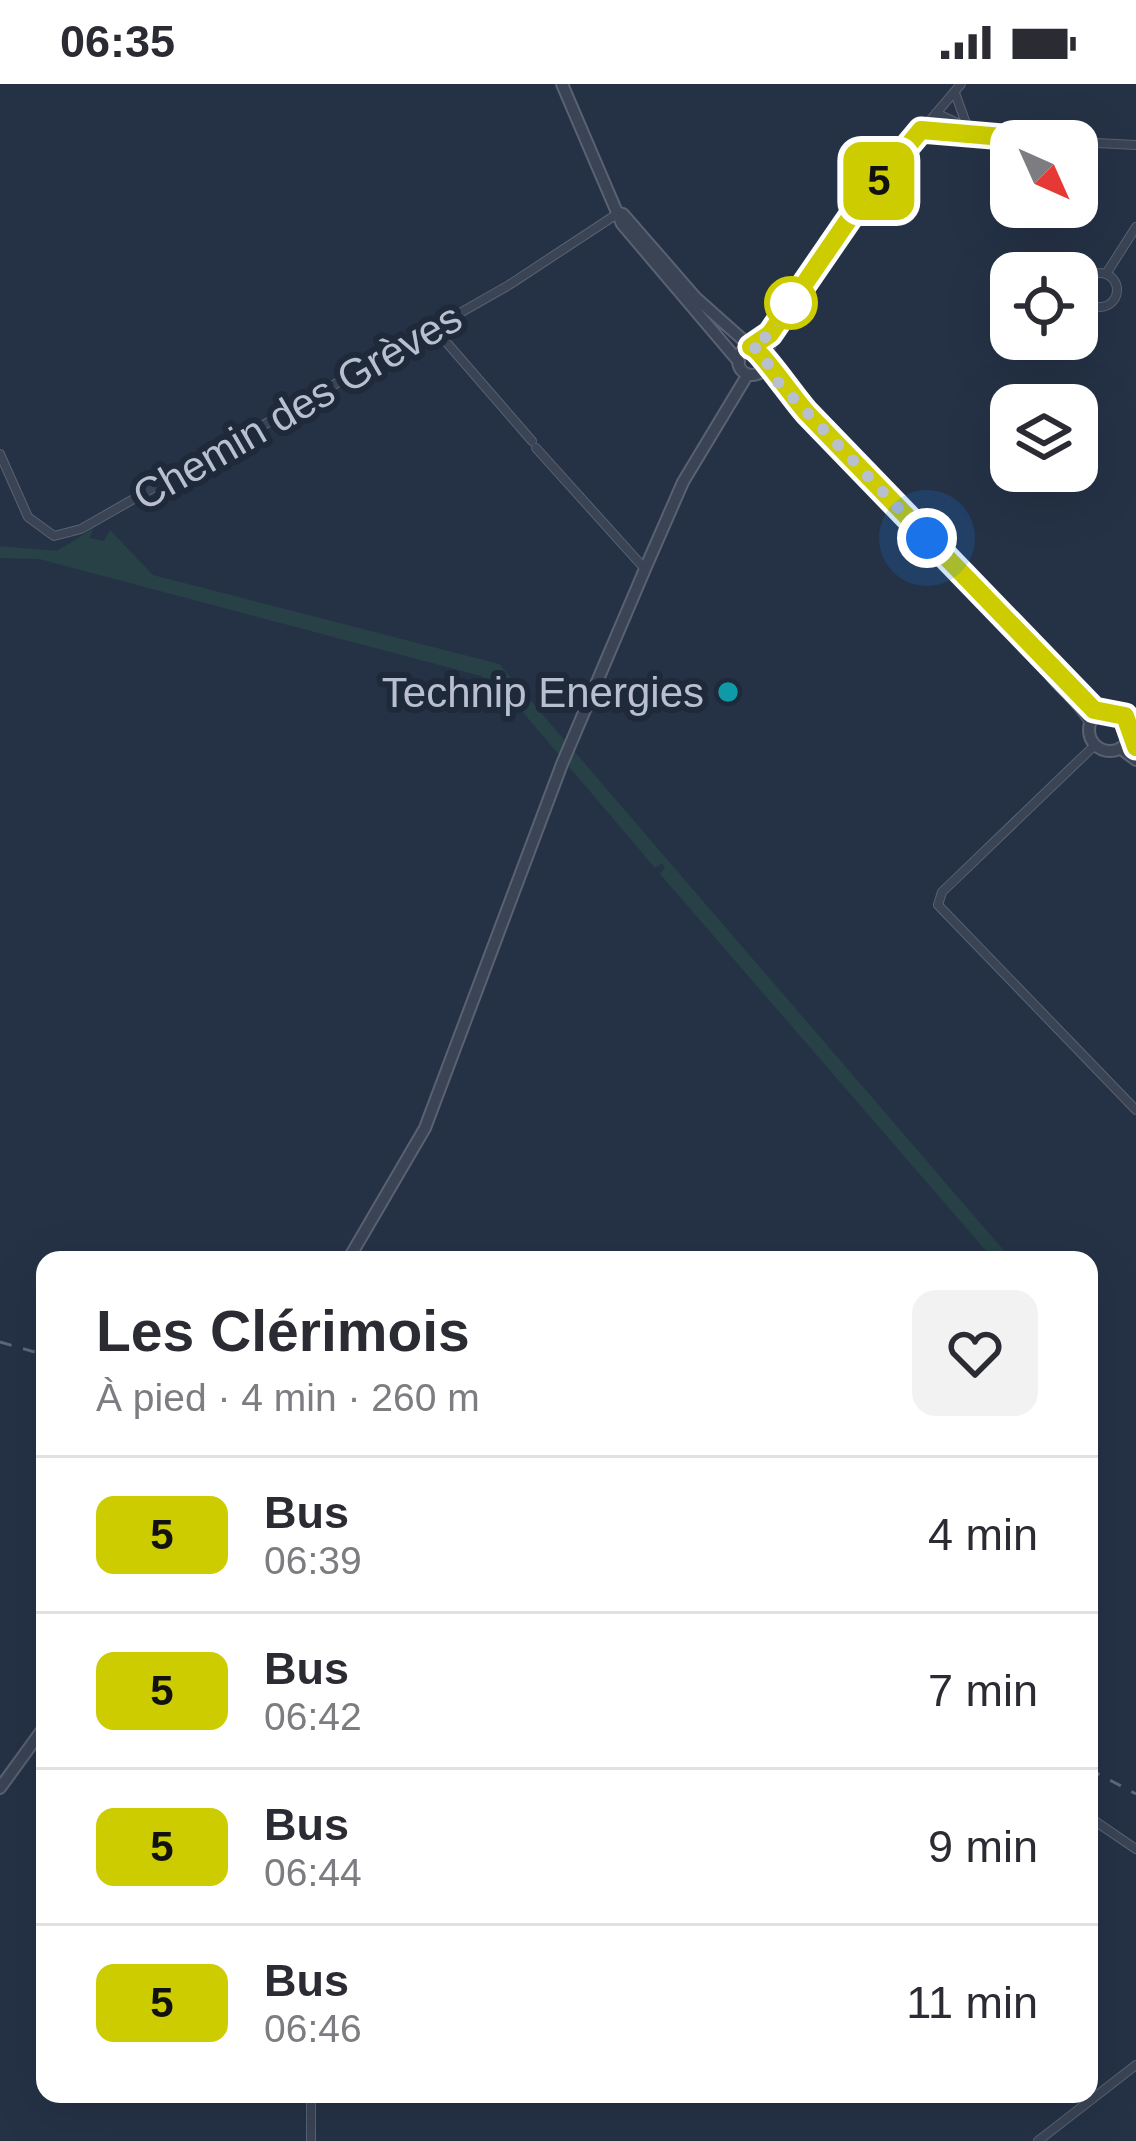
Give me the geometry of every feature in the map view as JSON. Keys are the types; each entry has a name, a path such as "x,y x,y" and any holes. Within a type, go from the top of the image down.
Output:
{"street":[{"path":"562,84 621,212 696,298 766,359 776,380 1097,713"},
{"path":"739,362 770,334 815,267 958,87"},
{"path":"958,87 956,107 969,130"},
{"path":"936,113 990,138"},
{"path":"921,130 990,138"},
{"path":"1098,143 1136,145"},
{"path":"621,212 622,224 656,270 750,374 824,431"},
{"name":"Chemin des Grèves","path":"0,454 34,525 54,536 81,529 434,328 621,212"},
{"path":"1106,274 1135,229"},
{"path":"353,1251 425,1128 562,764 683,482 750,374 766,359 815,267"},
{"path":"1095,274 1106,274 1114,281 1115,297 1096,306 1084,296 1084,285 1095,274"},
{"path":"434,328 534,445 547,467 645,569"},
{"path":"1040,655 1041,666 1076,702 1095,745 1107,751 1133,742 1125,716"},
{"path":"1125,716 1136,705"},
{"path":"1090,725 1097,713 1108,709 1125,716"},
{"path":"1095,745 942,892 938,902 1136,1110"},
{"path":"1120,748 1136,760"},
{"path":"0,1788 36,1738"},
{"path":"1098,1822 1136,1849"},
{"path":"1098,2095 1136,2066"},
{"path":"311,2103 311,2141"},
{"path":"1038,2141 1088,2103"}],"green space":[{"path":"94,528 89,538 104,541 110,530 153,575 499,664 1004,1251 986,1251 660,874 665,868 662,863 655,868 509,696 481,676 39,559 0,558 0,546 57,551"}],"railway":[{"path":"0,1342 36,1352"},
{"path":"1098,1774 1136,1794"}],"bus line":[{"name":"5","path":"990,138 921,130 860,203 770,334 751,347 760,349 776,380 1097,713 1108,709 1125,716 1136,747"}],"place":[{"name":"Technip Energies","path":"728,692"}],"route":[{"path":"791,303 761,344 751,347 760,349 776,380 927,538"}]}
